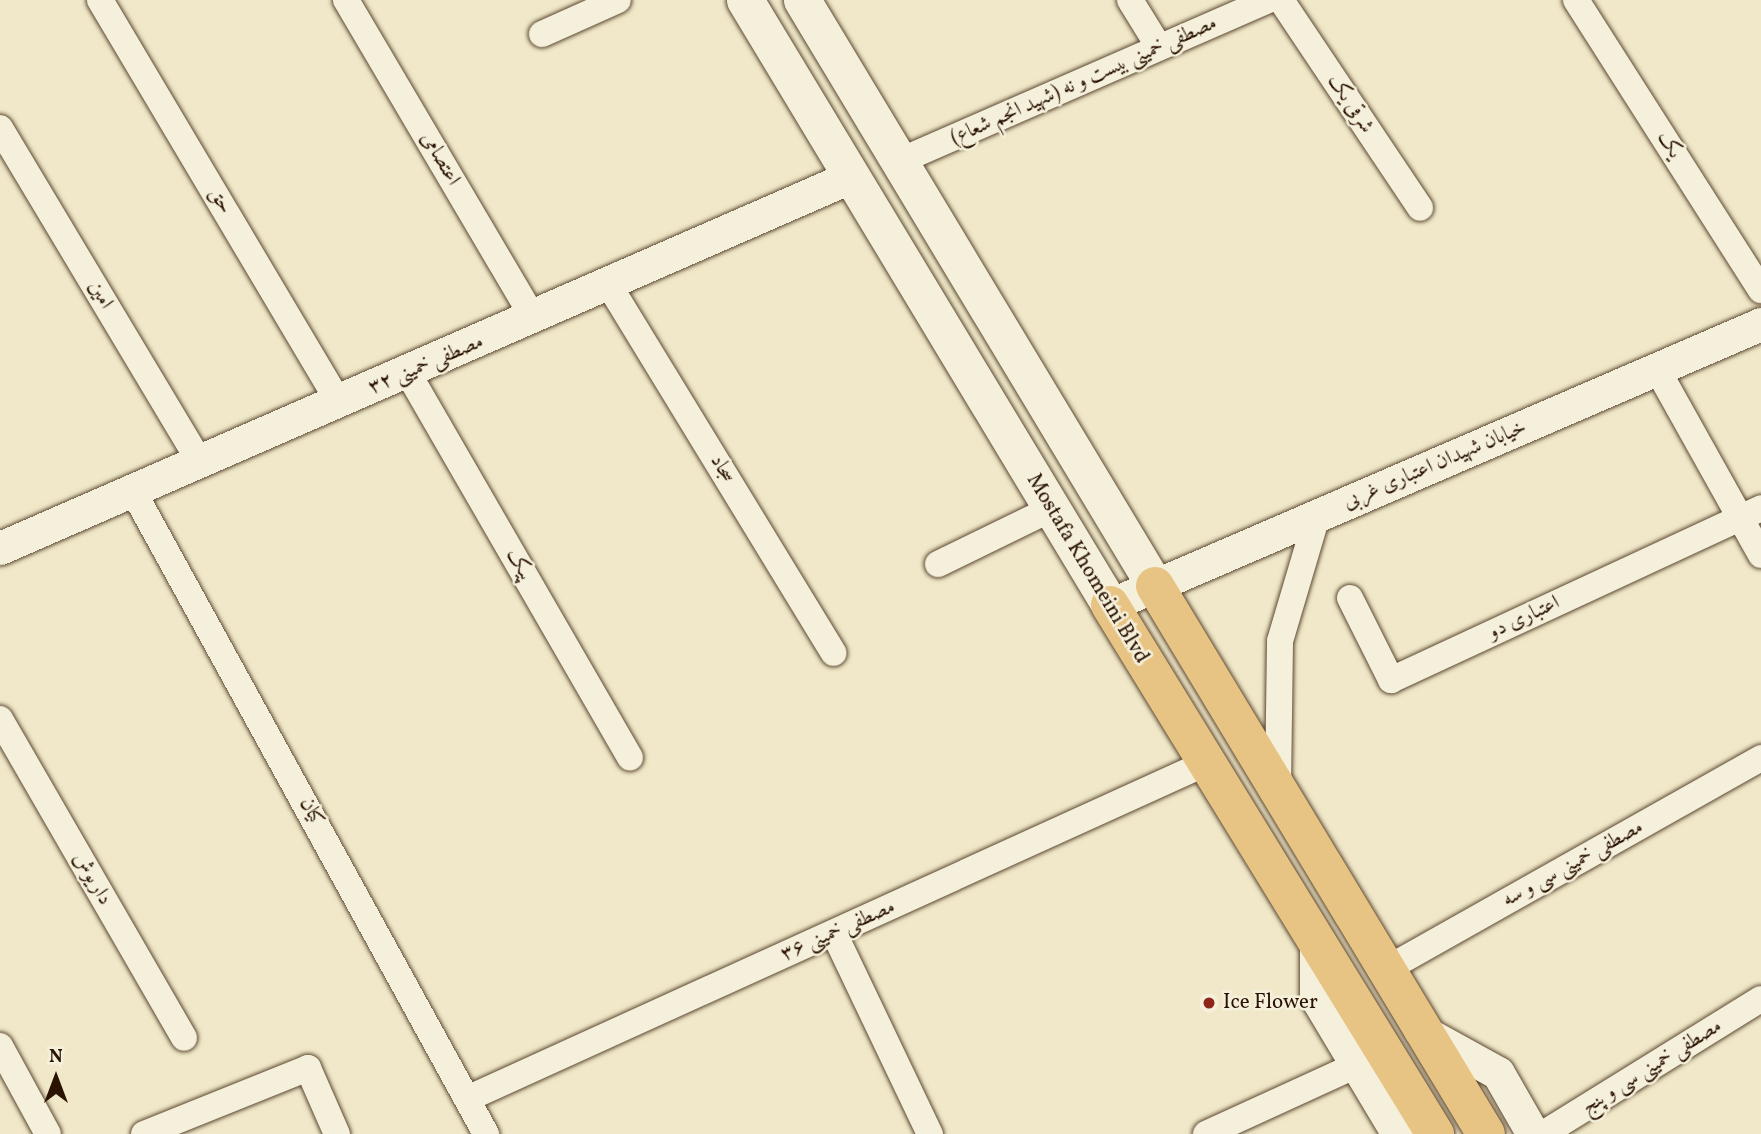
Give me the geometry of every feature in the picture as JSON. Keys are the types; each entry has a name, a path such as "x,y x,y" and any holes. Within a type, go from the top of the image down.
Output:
{"main road":[{"name":"Mostafa Khomeini Blvd","path":"745,0 1110,606 1435,1134"},
{"path":"802,0 1278,786 1420,1030 1486,1134"}],"street":[{"name":"حق","path":"100,0 339,402"},
{"name":"اعتصامی","path":"346,0 533,318"},
{"path":"542,34 618,0"},
{"path":"1130,0 1159,47"},
{"name":"مصطفی خمینی بیست و نه (شهید انجم شعاع)","path":"900,161 1268,0"},
{"name":"شرقی یک","path":"1281,0 1420,208"},
{"name":"یک","path":"1576,0 1761,290"},
{"name":"امین","path":"0,128 200,462"},
{"name":"مصطفی خمینی ۳۲","path":"0,548 408,373 850,177"},
{"name":"سجاد","path":"609,285 834,653"},
{"name":"خیابان شهیدان اعتباری غربی","path":"1110,606 1761,324"},
{"path":"1657,369 1750,514 1761,555"},
{"name":"پیک","path":"408,373 630,757"},
{"name":"کیان","path":"133,491 469,1098 486,1134"},
{"path":"938,564 1051,509"},
{"name":"اعتباری دو","path":"1350,598 1391,680 1750,514"},
{"path":"1278,786 1280,641 1317,516"},
{"name":"داریوش","path":"0,719 184,1038"},
{"name":"مصطفی خمینی سی و سه","path":"1385,970 1761,758"},
{"name":"مصطفی خمینی ۳۶","path":"469,1098 1206,763"},
{"path":"834,933 924,1132"},
{"path":"1316,937 1316,998 1398,1134"},
{"name":"مصطفی خمینی سی و پنج","path":"1543,1134 1761,999"},
{"path":"1420,1030 1498,1073 1533,1134"},
{"path":"0,1045 48,1134"},
{"path":"1206,1134 1357,1065"},
{"path":"144,1134 213,1104 308,1069 337,1134"}],"place":[{"name":"Ice Flower","path":"1209,1003"}]}
